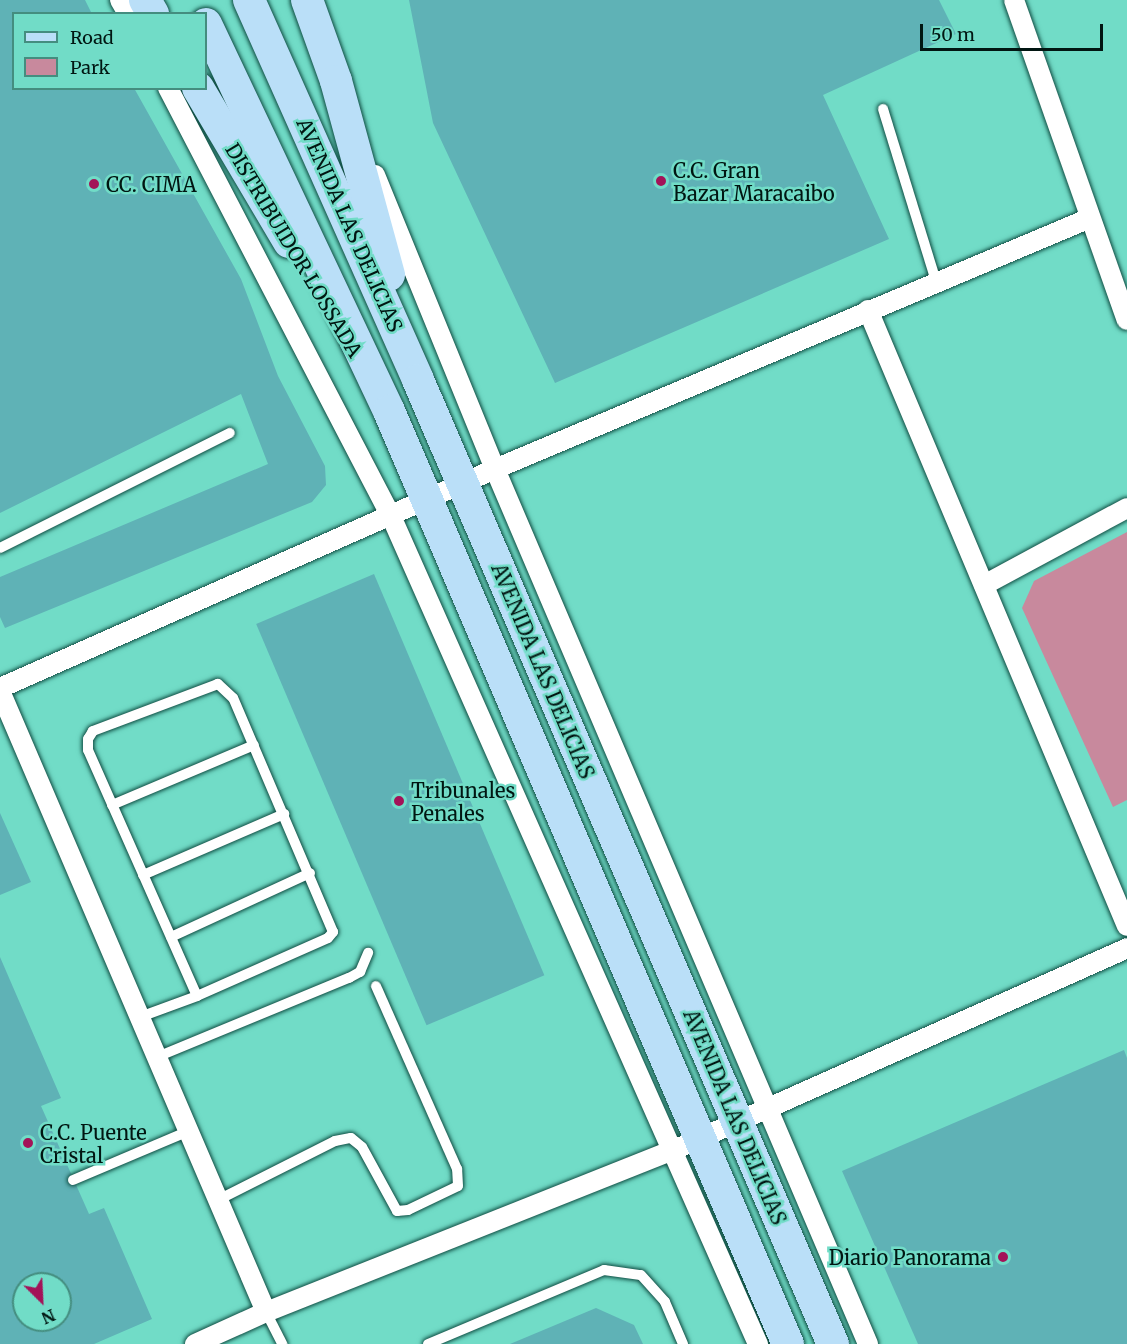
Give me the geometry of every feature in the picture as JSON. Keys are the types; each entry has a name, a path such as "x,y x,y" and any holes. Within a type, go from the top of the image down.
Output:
{"main road":[{"name":"AVENIDA LAS DELICIAS","path":"249,0 418,380 833,1344"},
{"path":"307,0 336,81 418,380"},
{"name":"AVENIDA LAS DELICIAS","path":"207,26 389,411 427,499 686,1145 788,1344"},
{"name":"DISTRIBUIDOR LOSSADA","path":"199,90 389,411"}],"street":[{"path":"1014,0 1090,218 1120,279 1127,320"},
{"name":"AVENIDA LAS DELICIAS","path":"336,81 495,469 765,1107 868,1344"},
{"name":"AVENIDA LAS DELICIAS","path":"169,90 390,516 686,1145 758,1344"},
{"path":"266,1312 0,690 462,483 936,281 1090,218"},
{"path":"868,310 1127,926"},
{"path":"984,585 1127,508"},
{"path":"195,1344 266,1312 686,1145 765,1107 1127,948"}],"lane":[{"path":"883,109 936,281"},
{"path":"0,548 230,433"},
{"path":"140,1017 197,996 328,938 333,925 233,698 218,684 93,731 88,750 197,996"},
{"path":"112,805 254,745"},
{"path":"143,875 284,814"},
{"path":"171,937 310,873"},
{"path":"157,1057 349,978 360,972 368,953"},
{"path":"218,1200 335,1141 351,1138 362,1147 397,1211 408,1210 458,1186 457,1169 376,986"},
{"path":"73,1180 189,1131"},
{"path":"428,1344 604,1270 641,1275 665,1302 683,1344"},
{"path":"266,1312 282,1344"}],"green space":[{"path":"1127,532 1127,800 1113,807 1022,608 1034,581"}],"building":[{"name":"CC. CIMA","path":"0,0 85,0 91,12 12,12 12,90 135,90 241,279 278,376 325,466 326,485 312,502 5,628 0,617 0,577 268,464 241,394 0,513"},
{"name":"C.C. Gran Bazar Maracaibo","path":"409,0 939,0 956,34 823,95 889,239 555,383 433,123"},
{"name":"Tribunales Penales","path":"374,574 544,975 427,1025 256,624"},
{"path":"0,813 31,882 0,895"},
{"name":"C.C. Puente Cristal","path":"0,957 61,1098 41,1106 89,1214 104,1208 152,1319 94,1344 0,1344"},
{"name":"Diario Panorama","path":"1124,1050 1127,1058 1127,1344 918,1344 842,1171"},
{"path":"596,1308 634,1325 643,1344 510,1344"}],"place":[{"name":"C.C. Gran Bazar Maracaibo","path":"661,181"},
{"name":"CC. CIMA","path":"94,184"},
{"name":"Tribunales Penales","path":"399,801"},
{"name":"C.C. Puente Cristal","path":"28,1143"},
{"name":"Diario Panorama","path":"1003,1257"}]}
